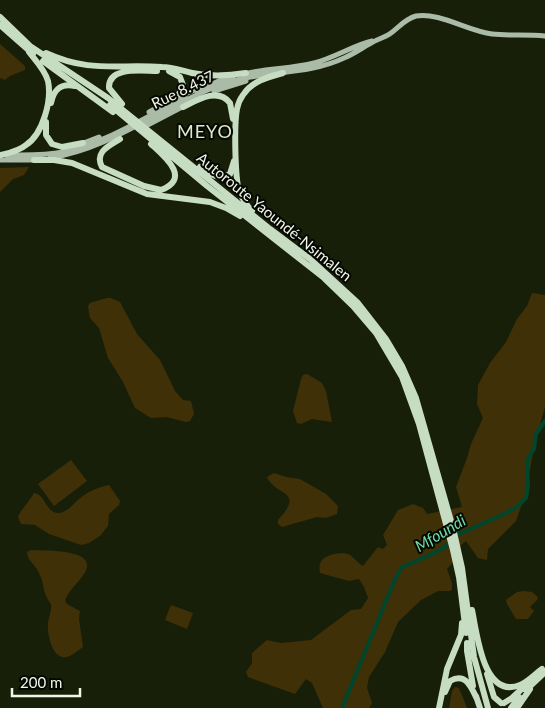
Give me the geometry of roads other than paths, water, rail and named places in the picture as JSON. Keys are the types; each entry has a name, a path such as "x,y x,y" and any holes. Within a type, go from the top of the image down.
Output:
{"highway":[{"name":"Autoroute Yaoundé-Nsimalen","path":"0,17 28,47"},
{"name":"Autoroute Yaoundé-Nsimalen","path":"0,25 44,59 101,98 207,186 307,263 340,292 366,320 390,354 409,393 450,528"},
{"path":"28,47 76,65 91,67 164,67 222,77 246,73"},
{"path":"0,157 27,145 42,127 47,106 48,80 28,47"},
{"name":"Autoroute Yaoundé-Nsimalen","path":"44,59 108,98 310,259 349,294 377,326 394,352 416,398 462,568 474,657 488,708"},
{"path":"44,59 114,113 186,173 207,186"},
{"path":"44,59 83,76 122,104 200,168 238,203"},
{"path":"122,104 113,94 109,84 113,76 121,72 166,70 174,72 180,76 183,85 179,94 170,101"},
{"path":"270,229 249,208 240,193 236,114 240,101 253,85 269,76 283,73"},
{"path":"83,90 66,85 56,90 45,130 48,140 57,146 83,143"},
{"path":"183,106 215,95 224,97 231,106 234,160 232,170 226,176 218,177 200,168"},
{"path":"120,139 104,148 100,153 99,158 102,167 144,186 161,190 171,184 174,168 151,144"},
{"path":"34,160 54,160 81,166 147,194 210,202 226,208 262,230"},
{"name":"Autoroute Yaoundé-Nsimalen","path":"456,550 467,643 484,708"},
{"path":"462,568 494,697 510,708 544,670"},
{"path":"441,708 447,669 460,635 462,623 461,595"},
{"path":"467,643 469,668 476,699"},
{"path":"486,668 492,679 508,687 524,684 544,670"},
{"path":"496,708 517,694 544,670"},
{"path":"517,708 544,670"},
{"path":"441,708 448,684 454,679 462,678 471,686 480,708"}],"main road":[{"name":"Rue 8.437","path":"0,157 34,160 76,153 101,144 152,117 223,84 265,74 308,70 335,62 391,33 412,17 423,15 493,34 545,36"},
{"name":"Rue 8.437","path":"152,117 210,85 246,73 314,63 345,52 364,42 378,40"},
{"path":"152,117 183,106 217,90 265,74"},
{"path":"152,117 170,101 210,85"},
{"name":"Rue 8.437","path":"0,157 47,154 76,149 124,131"},
{"path":"27,155 83,143 124,131"},
{"path":"76,153 98,149 120,139 124,131"}],"waterway":[{"name":"Mfoundi","path":"455,536 504,514 517,507 526,498 529,456 534,449 536,434 545,421"},
{"name":"Mfoundi","path":"342,708 395,579 402,567 439,551 451,541"}],"district":[{"name":"MEYO","path":"205,132"}]}
